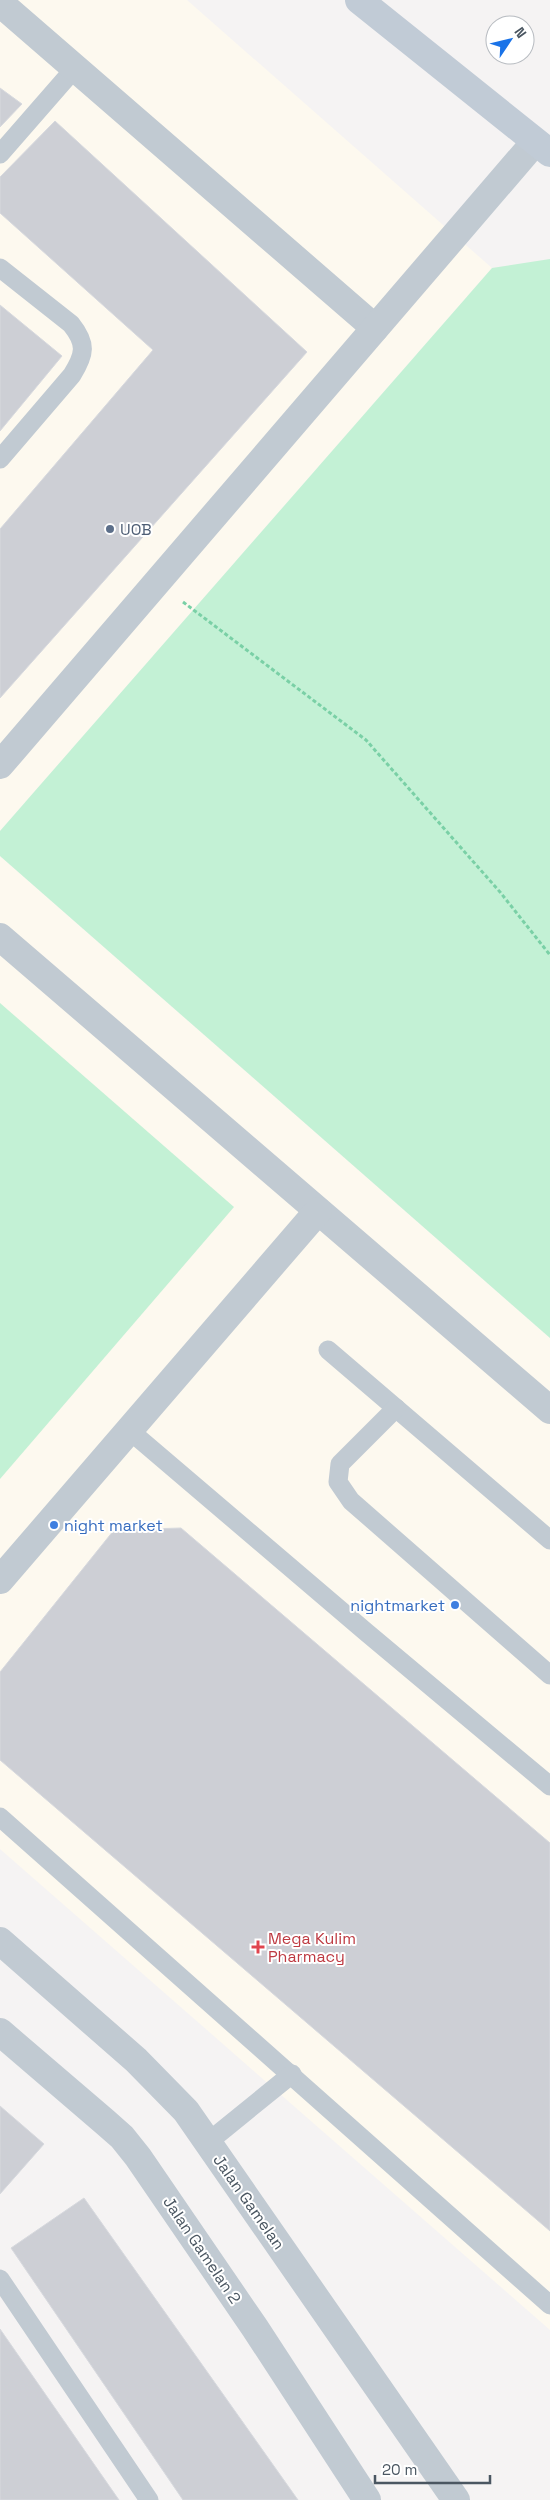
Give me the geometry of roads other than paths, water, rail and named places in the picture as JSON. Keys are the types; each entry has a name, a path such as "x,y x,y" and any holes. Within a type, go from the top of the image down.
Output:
{"main road":[{"path":"359,0 542,148"}],"street":[{"path":"0,3 375,328"},
{"path":"0,765 375,328 542,148"},
{"path":"0,937 550,1410"},
{"path":"0,1580 318,1211"},
{"name":"Jalan Gamelan","path":"0,1941 136,2060 186,2111 456,2500"},
{"name":"Jalan Gamelan 2","path":"0,2032 110,2127 138,2157 255,2328 367,2500"}],"lane":[{"path":"0,154 75,68"},
{"path":"0,268 71,324 80,336 83,349 80,363 72,375 0,460"},
{"path":"328,1350 550,1540"},
{"path":"396,1408 340,1464 338,1482 351,1502 550,1675"},
{"path":"129,1430 550,1786"},
{"path":"0,1817 292,2074 550,2305"},
{"path":"208,2143 292,2074"},
{"path":"0,2279 149,2500"}],"place":[{"name":"UOB","path":"110,529"},
{"name":"night market","path":"54,1525"},
{"name":"nightmarket","path":"455,1605"},
{"name":"Mega Kulim Pharmacy","path":"258,1947"}]}
